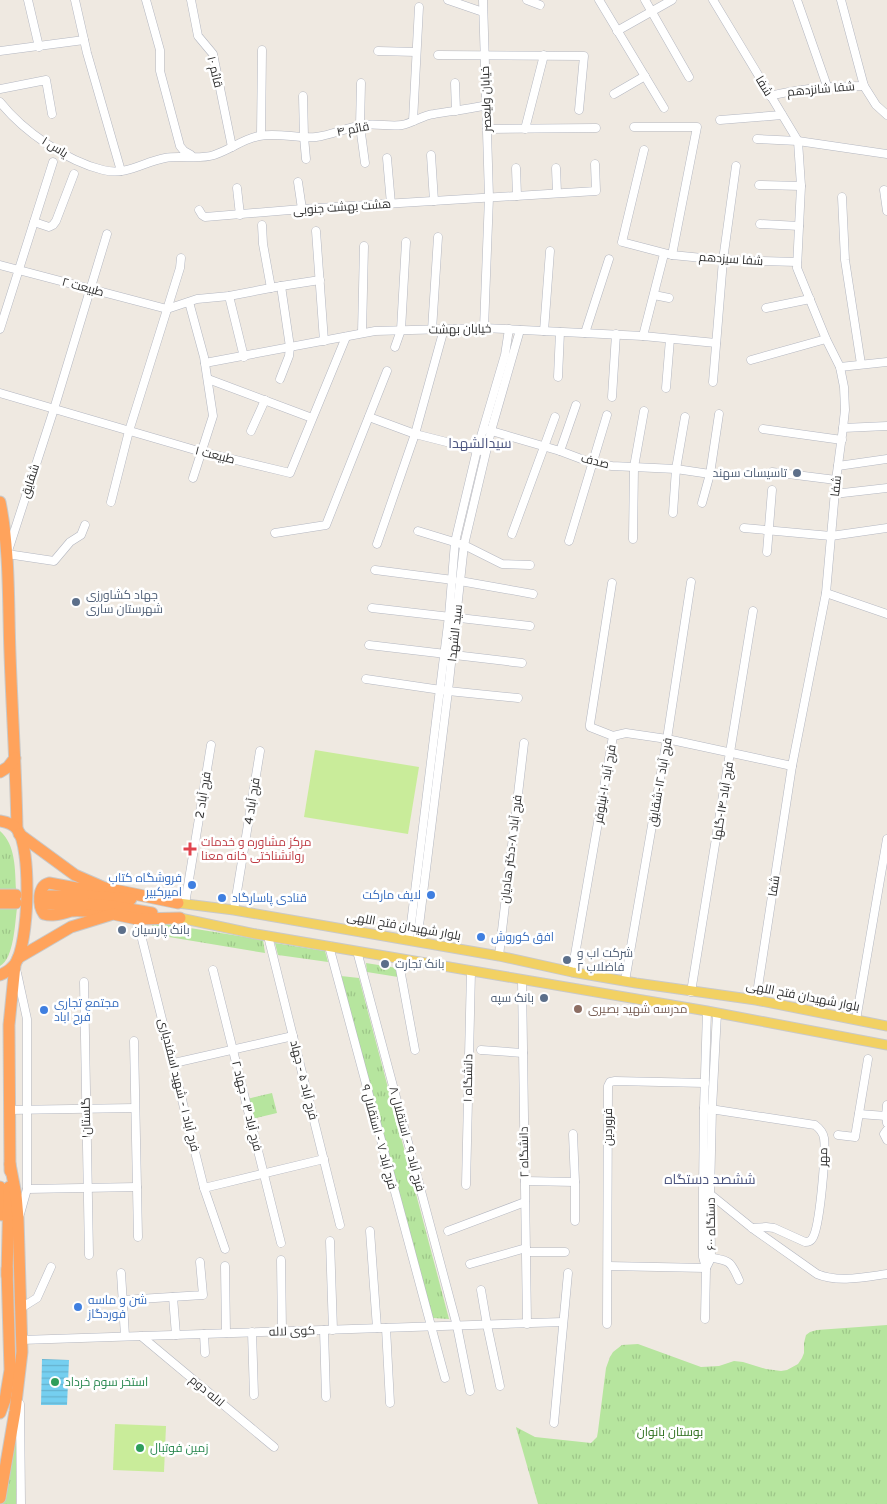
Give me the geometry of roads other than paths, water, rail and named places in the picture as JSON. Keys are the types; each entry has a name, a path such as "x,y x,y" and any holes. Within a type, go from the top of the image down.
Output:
{"highway":[{"path":"0,502 7,554 18,831 25,856 27,881 24,938 17,961 9,1025 10,1164 7,1315 10,1370 5,1400 0,1413"},
{"path":"0,772 8,767 15,758"},
{"name":"بلوار شهیدان فتح اللهی","path":"0,821 6,822 76,875 106,888 181,903"},
{"path":"106,888 76,888 49,883 45,884 42,886 40,907 44,914 49,915 74,911 98,912 137,919 180,918"},
{"path":"0,895 16,899 0,903"},
{"path":"180,918 112,906 44,900 86,896 181,903"},
{"path":"0,975 4,974 17,961 71,927 113,914"},
{"path":"0,1012 7,1018 9,1025"},
{"path":"0,1498 20,1374 22,1340 18,1218 10,1164"},
{"path":"0,1186 7,1276"}],"main road":[{"name":"بلوار شهیدان فتح اللهی","path":"181,903 234,910 499,956 625,981 756,1000 887,1026"},
{"path":"180,918 268,936 707,1011 887,1045"}],"street":[{"path":"28,0 39,46"},
{"path":"75,0 84,40 121,171"},
{"path":"146,0 160,50 160,71 180,146 184,152 193,157"},
{"name":"قائم ۱۰","path":"191,0 198,36 213,54 232,147"},
{"path":"448,0 483,12"},
{"name":"خیابان ولیعصر","path":"483,0 490,197 484,328"},
{"path":"527,0 540,5"},
{"path":"599,0 664,108"},
{"path":"645,0 689,77"},
{"path":"617,32 672,0"},
{"name":"شفا","path":"713,0 798,141 801,186 798,268 826,338 840,367 844,387 845,410 834,494 826,592 792,766 756,1000"},
{"path":"797,0 827,86"},
{"path":"841,0 864,86"},
{"path":"414,121 419,7"},
{"path":"0,51 84,40"},
{"path":"261,135 262,50"},
{"path":"378,51 416,52"},
{"path":"438,54 584,56 579,110"},
{"path":"525,129 544,55"},
{"path":"614,94 645,76"},
{"path":"0,88 46,80 52,114"},
{"path":"361,83 360,126 365,162"},
{"path":"455,83 456,111"},
{"name":"شفا شانزدهم","path":"770,96 827,86 864,86 876,105 887,115"},
{"path":"303,96 306,159"},
{"name":"یاس ۱","path":"0,102 7,111 29,130 56,150 83,163 104,170 121,171"},
{"name":"قائم ۴","path":"121,171 138,168 166,157 214,156 250,138 261,135 322,136 360,126 399,125 433,114 486,105"},
{"path":"720,120 782,115"},
{"path":"634,127 696,127 668,255 654,294 643,336"},
{"path":"487,129 596,128"},
{"path":"757,138 798,141 887,154"},
{"name":"شفا سیزدهم","path":"644,150 622,242 668,255 723,260 797,262"},
{"path":"431,155 434,201"},
{"path":"387,158 391,204"},
{"path":"0,328 53,162"},
{"name":"هشت بهشت جنوبی","path":"199,210 203,217 205,217 302,209 596,191 595,164"},
{"path":"713,382 723,260 736,166"},
{"path":"516,168 517,196"},
{"path":"556,168 557,193"},
{"path":"34,222 49,227 53,225 74,174"},
{"path":"298,182 302,209"},
{"path":"759,185 801,186"},
{"path":"237,188 240,215"},
{"path":"884,190 887,210"},
{"path":"842,197 845,260 861,364"},
{"path":"760,224 799,226"},
{"path":"262,225 263,244 271,288"},
{"path":"316,232 324,341"},
{"name":"شقایق","path":"7,554 108,234"},
{"path":"432,330 438,237"},
{"path":"395,346 401,330 406,242"},
{"path":"362,333 364,246"},
{"path":"544,331 550,251"},
{"path":"111,502 129,431 180,268 181,258"},
{"path":"585,333 609,258"},
{"name":"طبیعت ۲","path":"0,265 167,309"},
{"path":"167,309 196,300 320,280"},
{"path":"280,379 289,356 290,347 281,286"},
{"path":"654,294 669,298"},
{"path":"230,296 244,357"},
{"path":"766,308 810,299"},
{"path":"189,302 206,363 213,416 192,478"},
{"name":"خیابان بهشت","path":"206,363 375,331 484,328 616,334 716,343"},
{"path":"377,544 415,434 444,329"},
{"name":"سید الشهدا","path":"456,580 486,452 487,430 505,355 509,329"},
{"name":"سید الشهدا","path":"415,924 443,734 444,690 456,580 455,542 477,450 487,430 520,330"},
{"path":"558,377 560,332"},
{"path":"612,397 616,334"},
{"name":"طبیعت ۱","path":"0,393 202,452 290,473 346,337"},
{"path":"666,388 670,338"},
{"path":"751,360 826,338"},
{"path":"840,367 887,362"},
{"path":"275,533 326,525 387,371"},
{"path":"208,379 312,418"},
{"path":"251,431 265,400"},
{"path":"560,451 576,405"},
{"path":"632,539 634,467 644,411"},
{"path":"702,503 710,474 719,414"},
{"path":"569,541 607,415"},
{"path":"369,417 415,434 486,452"},
{"path":"512,534 555,417"},
{"path":"673,513 676,469 685,417"},
{"path":"843,428 887,426"},
{"path":"763,429 842,440"},
{"name":"صدف","path":"487,430 560,451 592,463 612,466 676,469 710,474"},
{"path":"838,466 887,459"},
{"path":"772,472 836,480"},
{"path":"834,494 887,488"},
{"path":"767,552 772,490"},
{"path":"7,554 54,561 70,542 81,535 85,524"},
{"path":"744,528 831,536 887,528"},
{"path":"418,531 464,545 502,564 530,565"},
{"path":"375,570 456,580 533,594"},
{"name":"فرح آباد ۱۲-شقایق","path":"625,981 668,739 691,582"},
{"name":"فرح آباد ۱۰-نیلوفر","path":"572,972 614,736 590,727 612,583"},
{"path":"826,592 887,614"},
{"path":"372,608 530,626"},
{"name":"فرح آباد ۱۴-گلها","path":"691,992 753,611"},
{"path":"369,645 522,663"},
{"path":"366,679 518,698"},
{"name":"سید الشهدا","path":"413,941 434,734 444,690"},
{"path":"614,736 626,732 668,739 792,766"},
{"path":"434,734 443,734"},
{"name":"فرح آباد ۸-دکتر هادیان","path":"499,956 524,742"},
{"name":"فرح آباد 2","path":"181,903 211,745"},
{"name":"فرح آباد 4","path":"234,910 260,751"},
{"path":"856,1020 887,839"},
{"name":"فرح آباد ۱ - شهید اسفندیاری","path":"137,919 204,1188 225,1249"},
{"name":"فرح آباد ۵ - جهاد","path":"268,936 340,1225"},
{"name":"فرح آباد ۷ - استقلال ۹","path":"329,946 444,1378"},
{"name":"فرح آباد ۹ - استقلال ۸","path":"357,951 457,1326 470,1391"},
{"path":"398,958 414,1050"},
{"path":"17,961 27,1019 27,1189 18,1218"},
{"name":"فرح آباد ۳ - جهاد ۲","path":"214,970 281,1243"},
{"name":"دانشگاه ۱","path":"466,1185 471,971"},
{"name":"دانشگاه ۲","path":"522,980 526,1324"},
{"name":"گلستان۱","path":"84,982 89,1255"},
{"name":"۶۰۰ دستگاه","path":"705,1319 707,1193 704,1083 707,1011"},
{"name":"۶۰۰ دستگاه","path":"707,1193 717,1013"},
{"path":"174,1063 293,1036"},
{"path":"134,1041 138,1237"},
{"path":"481,1050 523,1053"},
{"path":"838,1135 855,1136 868,1059"},
{"name":"فروردین","path":"608,1266 608,1086 610,1082 704,1083"},
{"path":"859,1114 886,1119 887,1105"},
{"path":"9,1110 135,1108"},
{"name":"مهر","path":"704,1108 815,1125 819,1128 824,1138 822,1185 817,1227 812,1239 805,1242 769,1227 752,1228"},
{"path":"887,1130 884,1134 887,1140"},
{"path":"573,1134 575,1221"},
{"path":"204,1188 324,1159"},
{"path":"525,1182 575,1182"},
{"path":"27,1189 137,1187"},
{"path":"707,1193 810,1270 826,1278 887,1274"},
{"path":"448,1231 525,1202"},
{"path":"370,1231 377,1328"},
{"path":"330,1241 334,1330"},
{"path":"470,1264 526,1250 565,1252"},
{"path":"707,1257 729,1262 733,1265 739,1280"},
{"path":"280,1260 282,1331"},
{"path":"123,1300 203,1295 200,1262"},
{"path":"225,1266 226,1333"},
{"path":"607,1324 608,1266 706,1268"},
{"path":"21,1308 37,1298 51,1267"},
{"path":"121,1273 125,1336"},
{"path":"554,1423 568,1273"},
{"path":"481,1290 500,1386"},
{"path":"173,1297 176,1335"},
{"name":"کوی لاله","path":"22,1340 563,1322"},
{"path":"386,1328 390,1403"},
{"path":"324,1330 326,1397"},
{"path":"252,1332 254,1395"},
{"path":"204,1334 204,1353"},
{"name":"لاله دوم","path":"141,1336 274,1447"},
{"path":"20,1374 21,1504"}],"water":[{"name":"استخر سوم خرداد","path":"42,1359 69,1360 67,1405 41,1405"}],"place":[{"name":"تاسیسات سهند","path":"797,473"},
{"name":"جهاد کشاورزی شهرستان ساری","path":"76,602"},
{"name":"مرکز مشاوره و خدمات روانشناختی خانه معنا","path":"190,849"},
{"name":"فروشگاه کتاب امیرکبیر","path":"192,885"},
{"name":"لایف مارکت","path":"431,895"},
{"name":"قنادی پاسارگاد","path":"222,898"},
{"name":"بانک پارسیان","path":"122,930"},
{"name":"افق کوروش","path":"481,937"},
{"name":"شرکت اب و فاضلاب ۲","path":"567,960"},
{"name":"بانک تجارت","path":"385,964"},
{"name":"بانک سپه","path":"544,998"},
{"name":"مدرسه شهید بصیری","path":"578,1009"},
{"name":"مجتمع تجاری فرح اباد","path":"44,1010"},
{"name":"شن و ماسه فوردگاز","path":"78,1307"},
{"name":"استخر سوم خرداد","path":"55,1382"},
{"name":"زمین فوتبال","path":"140,1448"}],"district":[{"name":"سیدالشهدا","path":"480,443"},
{"name":"ششصد دستگاه","path":"710,1179"}],"park label":[{"name":"بوستان بانوان","path":"670,1432"}]}
